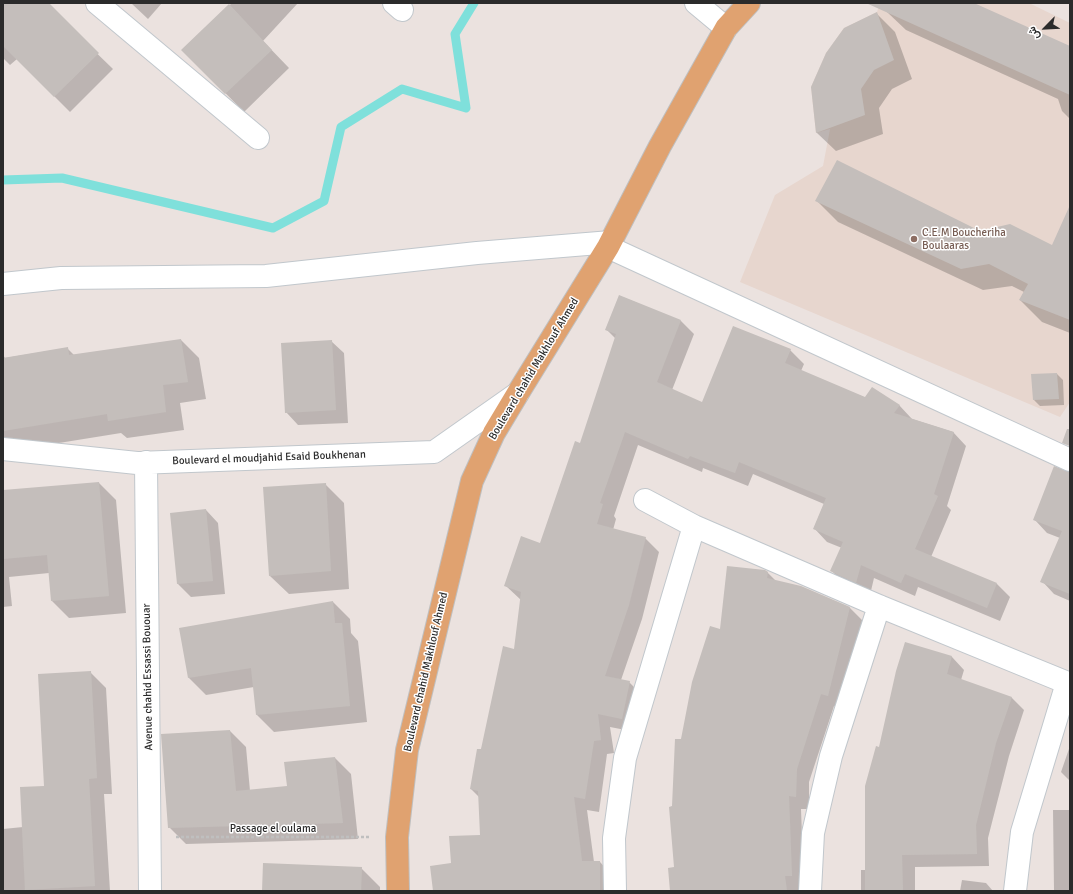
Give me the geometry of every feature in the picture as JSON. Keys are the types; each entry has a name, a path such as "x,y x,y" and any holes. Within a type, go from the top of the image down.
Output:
{"main road":[{"name":"Boulevard chahid Makhlouf Ahmed","path":"398,891 397,837 407,750 472,481 494,433 609,244 660,146 726,28 749,3"}],"street":[{"path":"97,3 258,138"},
{"path":"696,3 726,28"},
{"path":"3,284 61,278 266,276 477,253 609,244 1070,460"},
{"name":"Boulevard el moudjahid Esaid Boukhenan","path":"3,449 146,462 434,452 518,393"},
{"name":"Avenue chahid Essassi Bououar","path":"146,462 150,891"},
{"path":"646,500 694,526 879,606 1068,684 1022,832 1015,891"},
{"path":"615,891 614,838 625,758 694,526"},
{"path":"810,891 813,833 831,756 879,606"}],"path":[{"name":"Passage el oulama","path":"150,837 397,837"}],"shaded area":[{"name":"C.E.M Boucheriha Boulaaras","path":"880,3 1029,3 1070,23 1070,402 1060,417 740,282 775,195 823,166 830,129 816,133 811,87 826,53 844,28 877,12"}],"building":[{"path":"3,3 49,3 99,53 54,97 3,46"},
{"path":"866,3 974,3 1070,46 1070,95"},
{"path":"229,4 272,50 225,94 181,50"},
{"path":"877,12 894,60 874,70 861,89 865,115 816,133 811,87 826,53 844,28"},
{"path":"837,160 980,231 1010,224 1052,245 1070,205 1070,320 1019,300 1028,284 989,264 961,269 815,201"},
{"path":"619,295 681,320 657,382 702,402 733,326 791,349 785,363 865,397 872,387 900,405 894,413 954,432 934,494 938,496 915,549 997,583 987,608 905,574 901,583 861,565 856,583 830,571 843,542 813,529 826,498 739,462 735,473 690,456 688,459 625,432 600,503 603,504 597,524 646,537 629,605 605,676 630,681 622,719 598,714 601,740 594,741 585,799 574,797 582,861 600,861 600,891 433,891 430,866 451,863 449,836 480,835 478,791 470,789 477,749 481,749 503,646 514,649 521,592 504,586 521,536 540,543 575,441 580,443 616,334 605,330"},
{"path":"181,339 188,382 163,385 166,412 108,421 107,414 3,431 3,358 68,347 69,355"},
{"path":"332,340 336,410 285,413 281,343"},
{"path":"1057,373 1059,399 1033,400 1031,374"},
{"path":"1067,429 1070,429 1070,446 1062,443"},
{"path":"1054,466 1070,472 1070,594 1040,582 1062,531 1033,520"},
{"path":"99,482 109,596 51,601 47,555 3,559 3,490"},
{"path":"326,483 331,571 269,576 263,487"},
{"path":"206,509 213,581 177,584 170,513"},
{"path":"727,566 765,570 768,572 767,578 801,586 850,607 828,696 821,694 797,769 796,797 789,796 792,876 785,876 787,891 670,891 668,868 674,867 669,807 672,806 675,739 681,739 692,682 710,626 720,629"},
{"path":"333,601 335,623 342,623 350,706 256,715 251,668 188,678 179,628"},
{"path":"905,642 952,656 947,674 1012,697 996,743 976,825 977,854 902,855 903,891 865,891 865,786 876,746 879,747 896,671"},
{"path":"91,671 97,778 89,779 95,886 25,890 20,787 44,786 38,674"},
{"path":"230,730 236,791 287,786 284,762 335,757 343,823 168,828 161,734"},
{"path":"263,863 362,867 361,891 262,891"}],"waterway":[{"path":"3,180 62,178 273,228 324,201 341,127 402,89 466,108 455,34 474,3"}],"place":[{"name":"C.E.M Boucheriha Boulaaras","path":"914,239"}]}
